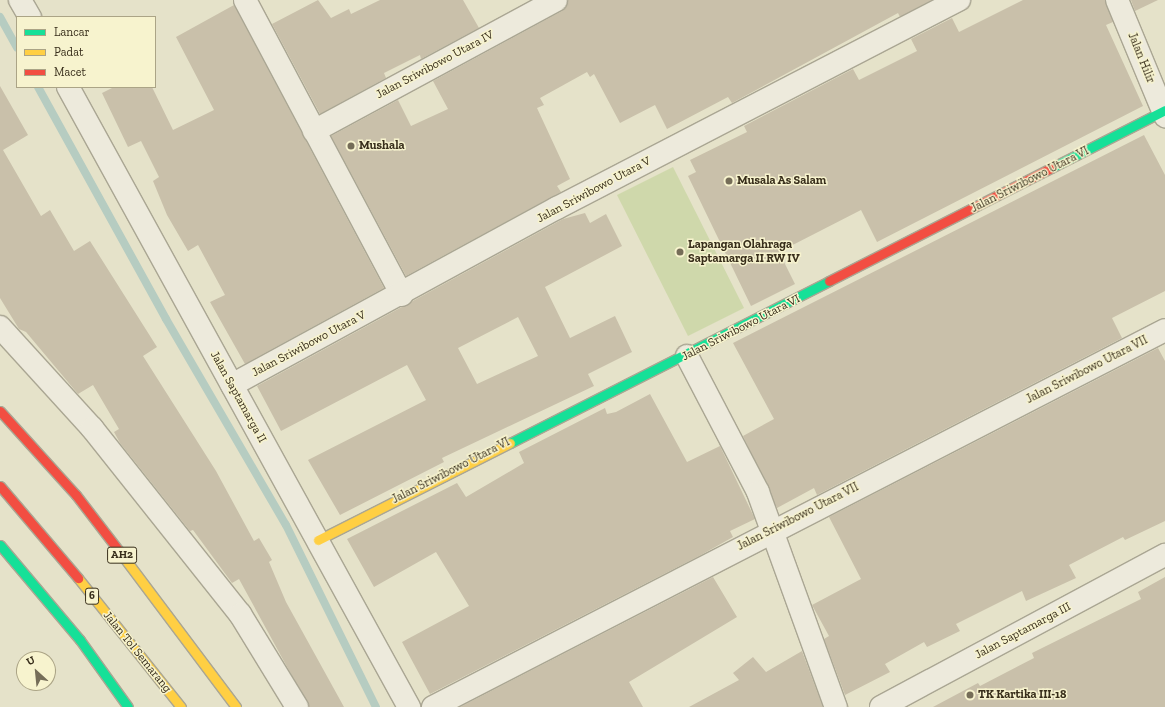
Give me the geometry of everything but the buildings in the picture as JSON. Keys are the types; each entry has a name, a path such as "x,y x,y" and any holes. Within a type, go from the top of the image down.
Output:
{"main road":[{"name":"Jalan Sriwibowo Utara VI","path":"318,540 506,442 687,356 1164,112"},
{"name":"AH2","path":"0,411 76,495 236,707"},
{"name":"Jalan Tol Semarang","path":"0,486 32,522 181,707"},
{"path":"0,545 80,640 128,707"},
{"path":"80,640 116,707"}],"street":[{"path":"20,0 29,16"},
{"path":"245,0 402,296"},
{"name":"Jalan Sriwibowo Utara IV","path":"314,131 556,0"},
{"name":"Jalan Sriwibowo Utara V","path":"232,385 402,296 557,208 959,0"},
{"name":"Jalan Hilir","path":"1117,0 1164,112"},
{"name":"Jalan Saptamarga II","path":"69,88 409,707"},
{"path":"0,327 92,428 240,614 297,707"},
{"name":"Jalan Sriwibowo Utara VII","path":"433,707 774,529 1165,330"},
{"path":"687,356 774,529 836,707"},
{"name":"Jalan Saptamarga III","path":"885,706 1165,555"}],"green space":[{"name":"Lapangan Olahraga Saptamarga II RW IV","path":"673,167 744,308 688,336 617,195"}],"waterway":[{"path":"0,17 16,46"},
{"path":"39,88 166,319 286,525 376,707"}],"traffic: fast":[{"path":"1051,168 1165,110"},
{"path":"510,443 829,281"},
{"path":"0,545 80,640 128,707"}],"traffic: slow":[{"path":"318,540 510,443"},
{"path":"119,551 236,707"},
{"path":"78,578 181,707"}],"traffic: jam":[{"path":"829,281 1051,168"},
{"path":"0,411 76,495 119,551"},
{"path":"0,486 78,578"}],"place":[{"name":"Mushala","path":"351,146"},
{"name":"Musala As Salam","path":"729,181"},
{"name":"Lapangan Olahraga Saptamarga II RW IV","path":"680,252"},
{"name":"TK Kartika III-18","path":"970,695"}]}
